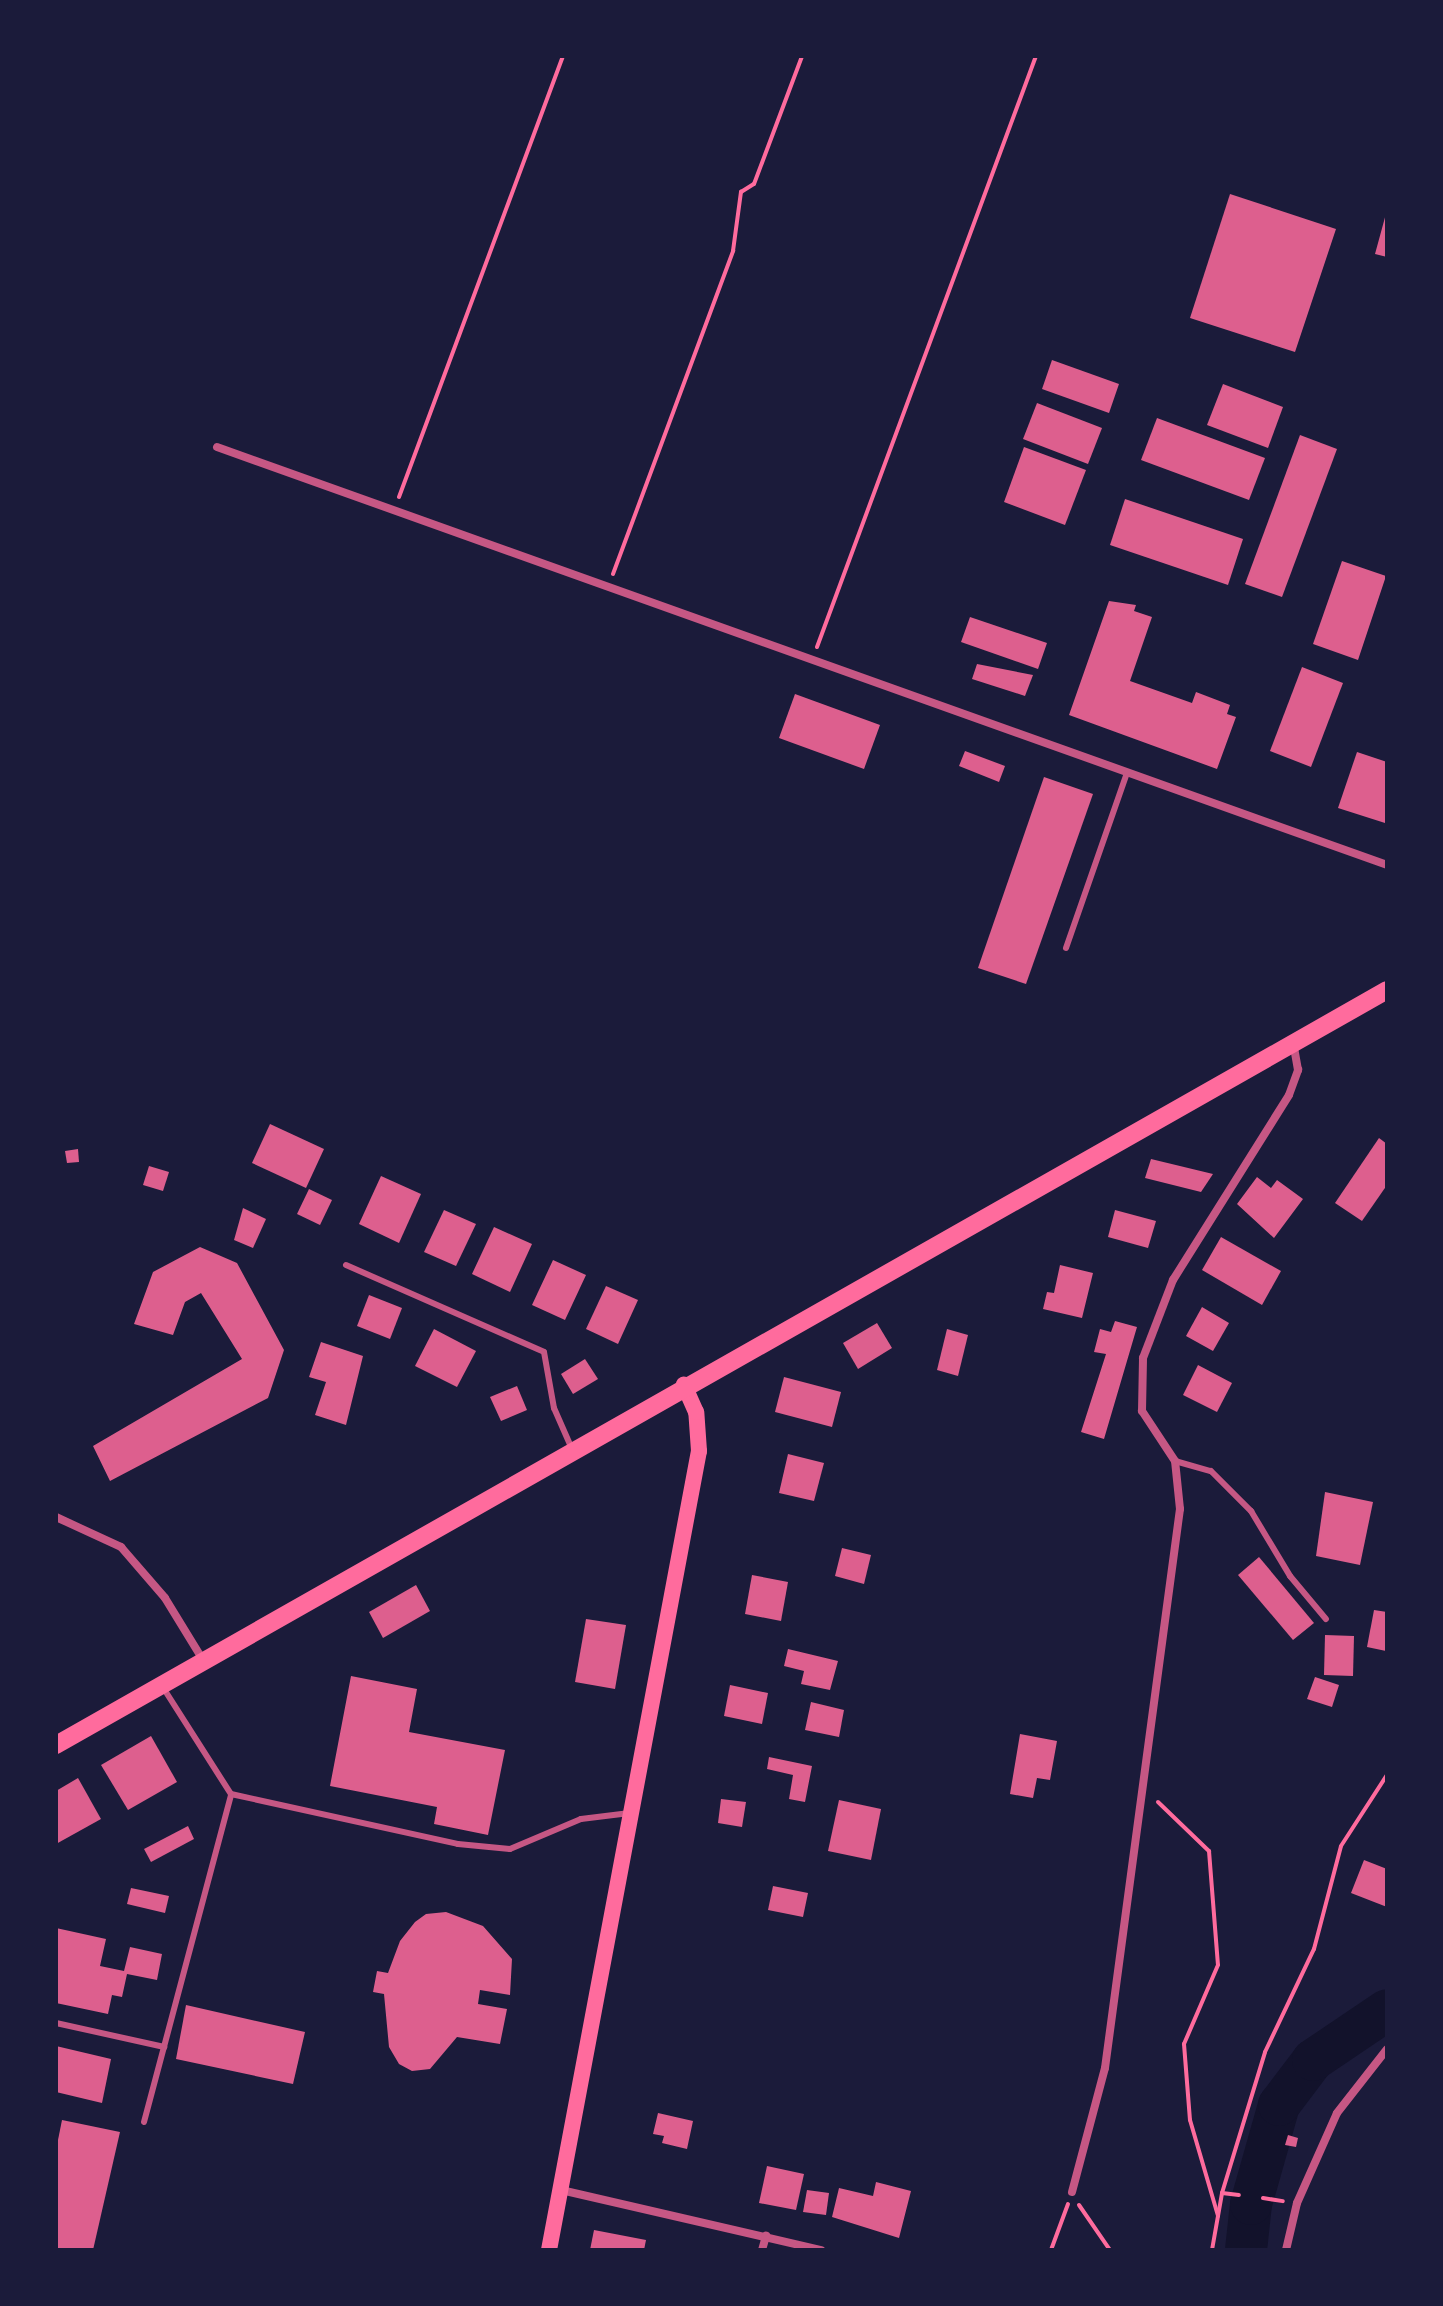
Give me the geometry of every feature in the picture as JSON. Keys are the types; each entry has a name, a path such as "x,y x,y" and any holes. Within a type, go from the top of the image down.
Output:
{"main road":[{"path":"56,1745 684,1385 1387,990"},
{"path":"549,2250 699,1451 696,1412 684,1385"}],"street":[{"path":"217,447 1387,865"},
{"path":"1072,2192 1105,2068 1180,1509 1175,1461 1142,1411 1143,1358 1173,1280 1289,1095 1298,1070 1293,1043"},
{"path":"56,1517 121,1547 165,1598 204,1660"},
{"path":"1286,2250 1297,2203 1337,2113 1387,2049"},
{"path":"560,2190 821,2250"},
{"path":"762,2250 766,2236"}],"lane":[{"path":"1066,948 1127,773"},
{"path":"346,1265 544,1352 554,1408 572,1449"},
{"path":"1175,1461 1211,1471 1251,1511 1290,1576 1326,1619"},
{"path":"161,1685 231,1794 458,1844 510,1849 581,1819 630,1813"},
{"path":"144,2122 231,1794"},
{"path":"56,2023 164,2047"}],"path":[{"path":"393,510 563,56"},
{"path":"608,587 733,251 741,192 754,184 802,56"},
{"path":"812,660 1036,56"},
{"path":"1212,2250 1222,2193 1265,2052 1314,1949 1341,1846 1387,1775"},
{"path":"1144,1789 1209,1851 1218,1965 1184,2044 1190,2120 1219,2218"},
{"path":"1051,2250 1072,2192"},
{"path":"1072,2192 1110,2250"},
{"path":"1222,2193 1239,2195"}],"building":[{"path":"1230,194 1336,229 1295,352 1190,318"},
{"path":"1387,210 1387,257 1375,254"},
{"path":"1052,360 1119,384 1109,413 1042,389"},
{"path":"1223,384 1283,407 1268,448 1207,425"},
{"path":"1037,403 1102,428 1088,464 1023,439"},
{"path":"1157,418 1265,458 1249,500 1141,460"},
{"path":"1300,435 1337,449 1282,597 1245,584"},
{"path":"1024,447 1086,470 1065,525 1004,502"},
{"path":"1125,499 1243,539 1228,585 1110,545"},
{"path":"1342,561 1386,576 1358,660 1313,644"},
{"path":"1109,601 1136,605 1134,611 1152,617 1130,681 1192,703 1196,692 1230,705 1227,714 1236,717 1217,769 1069,715"},
{"path":"970,617 1047,643 1038,669 961,642"},
{"path":"977,664 1033,675 1025,696 972,679"},
{"path":"1302,667 1343,683 1311,767 1270,751"},
{"path":"795,694 880,725 864,769 779,738"},
{"path":"965,751 1005,766 999,782 959,766"},
{"path":"1357,752 1387,762 1385,823 1338,808"},
{"path":"1044,777 1093,794 1026,984 978,968"},
{"path":"270,1124 324,1149 306,1188 252,1163"},
{"path":"1379,1138 1387,1144 1387,1185 1362,1221 1335,1203"},
{"path":"78,1149 79,1162 67,1163 65,1151"},
{"path":"1151,1159 1213,1174 1201,1192 1145,1178"},
{"path":"149,1166 169,1172 163,1191 143,1185"},
{"path":"381,1176 421,1194 399,1243 359,1224"},
{"path":"1257,1177 1271,1188 1277,1180 1303,1199 1274,1238 1237,1204"},
{"path":"309,1189 332,1200 320,1225 297,1214"},
{"path":"243,1208 266,1219 253,1248 234,1240"},
{"path":"444,1210 476,1224 456,1266 424,1252"},
{"path":"1115,1210 1156,1221 1148,1248 1108,1237"},
{"path":"494,1227 532,1244 510,1292 472,1274"},
{"path":"1221,1237 1281,1271 1262,1305 1202,1270"},
{"path":"200,1247 237,1263 284,1350 268,1398 110,1481 93,1446 242,1359 201,1293 185,1302 173,1335 134,1324 153,1272"},
{"path":"553,1260 586,1275 565,1320 532,1305"},
{"path":"1060,1265 1093,1273 1082,1318 1043,1309 1047,1292 1054,1293"},
{"path":"606,1286 638,1300 618,1344 586,1329"},
{"path":"369,1295 402,1308 390,1339 357,1326"},
{"path":"1202,1307 1229,1323 1213,1351 1186,1336"},
{"path":"1115,1321 1137,1327 1104,1439 1081,1432 1106,1354 1094,1352 1100,1329 1111,1332"},
{"path":"877,1323 892,1348 858,1369 843,1343"},
{"path":"434,1329 476,1351 457,1387 415,1366"},
{"path":"947,1329 968,1335 958,1376 937,1370"},
{"path":"321,1342 363,1356 346,1425 315,1415 326,1382 309,1377"},
{"path":"585,1359 598,1379 573,1394 561,1374"},
{"path":"1198,1365 1232,1383 1217,1412 1183,1395"},
{"path":"784,1377 841,1392 832,1427 775,1412"},
{"path":"517,1386 527,1410 501,1421 490,1397"},
{"path":"788,1454 824,1463 814,1501 779,1493"},
{"path":"1325,1492 1373,1502 1360,1565 1316,1556"},
{"path":"842,1548 871,1555 864,1584 835,1576"},
{"path":"1259,1557 1314,1623 1293,1640 1238,1575"},
{"path":"752,1575 788,1582 781,1621 745,1614"},
{"path":"416,1585 430,1611 383,1638 369,1612"},
{"path":"1374,1610 1387,1612 1386,1651 1367,1647"},
{"path":"586,1619 626,1625 615,1689 575,1682"},
{"path":"1325,1635 1354,1636 1353,1676 1324,1675"},
{"path":"788,1649 838,1661 830,1690 801,1684 804,1671 784,1666"},
{"path":"351,1676 417,1689 409,1732 505,1750 488,1835 434,1824 437,1807 330,1786"},
{"path":"1315,1677 1339,1685 1332,1707 1307,1699"},
{"path":"730,1685 768,1693 762,1724 724,1716"},
{"path":"811,1702 844,1710 839,1737 805,1730"},
{"path":"1020,1734 1057,1741 1050,1780 1037,1778 1033,1798 1010,1794"},
{"path":"151,1736 177,1782 128,1810 101,1765"},
{"path":"769,1757 812,1766 805,1802 789,1799 793,1775 767,1769"},
{"path":"78,1778 101,1819 56,1844 56,1791"},
{"path":"721,1799 746,1802 742,1827 718,1823"},
{"path":"839,1800 881,1809 871,1860 828,1851"},
{"path":"188,1826 194,1839 151,1862 144,1849"},
{"path":"1364,1860 1387,1869 1387,1907 1351,1893"},
{"path":"773,1886 808,1893 803,1917 768,1910"},
{"path":"131,1888 169,1896 165,1913 127,1904"},
{"path":"446,1912 483,1926 512,1959 510,1995 480,1990 478,2004 507,2009 500,2044 457,2037 430,2069 412,2071 399,2064 389,2047 384,1994 373,1992 377,1971 388,1973 400,1941 415,1922 426,1914"},
{"path":"56,1928 106,1939 100,1966 124,1971 130,1947 162,1954 157,1980 127,1974 122,1997 112,1995 108,2014 56,2003"},
{"path":"186,2005 305,2032 293,2084 176,2059"},
{"path":"56,2046 111,2059 102,2103 56,2092"},
{"path":"658,2113 693,2121 687,2149 662,2143 664,2136 653,2134"},
{"path":"62,2120 120,2132 93,2250 56,2250 56,2150"},
{"path":"1288,2135 1298,2138 1296,2147 1285,2145"},
{"path":"767,2166 804,2174 796,2210 759,2203"},
{"path":"876,2182 911,2191 899,2238 832,2217 839,2188 873,2196"},
{"path":"807,2190 829,2193 826,2215 803,2212"},
{"path":"594,2230 646,2240 644,2250 590,2250"}],"waterway":[{"path":"1246,2250 1251,2204 1279,2105 1313,2060 1387,2010"}]}
